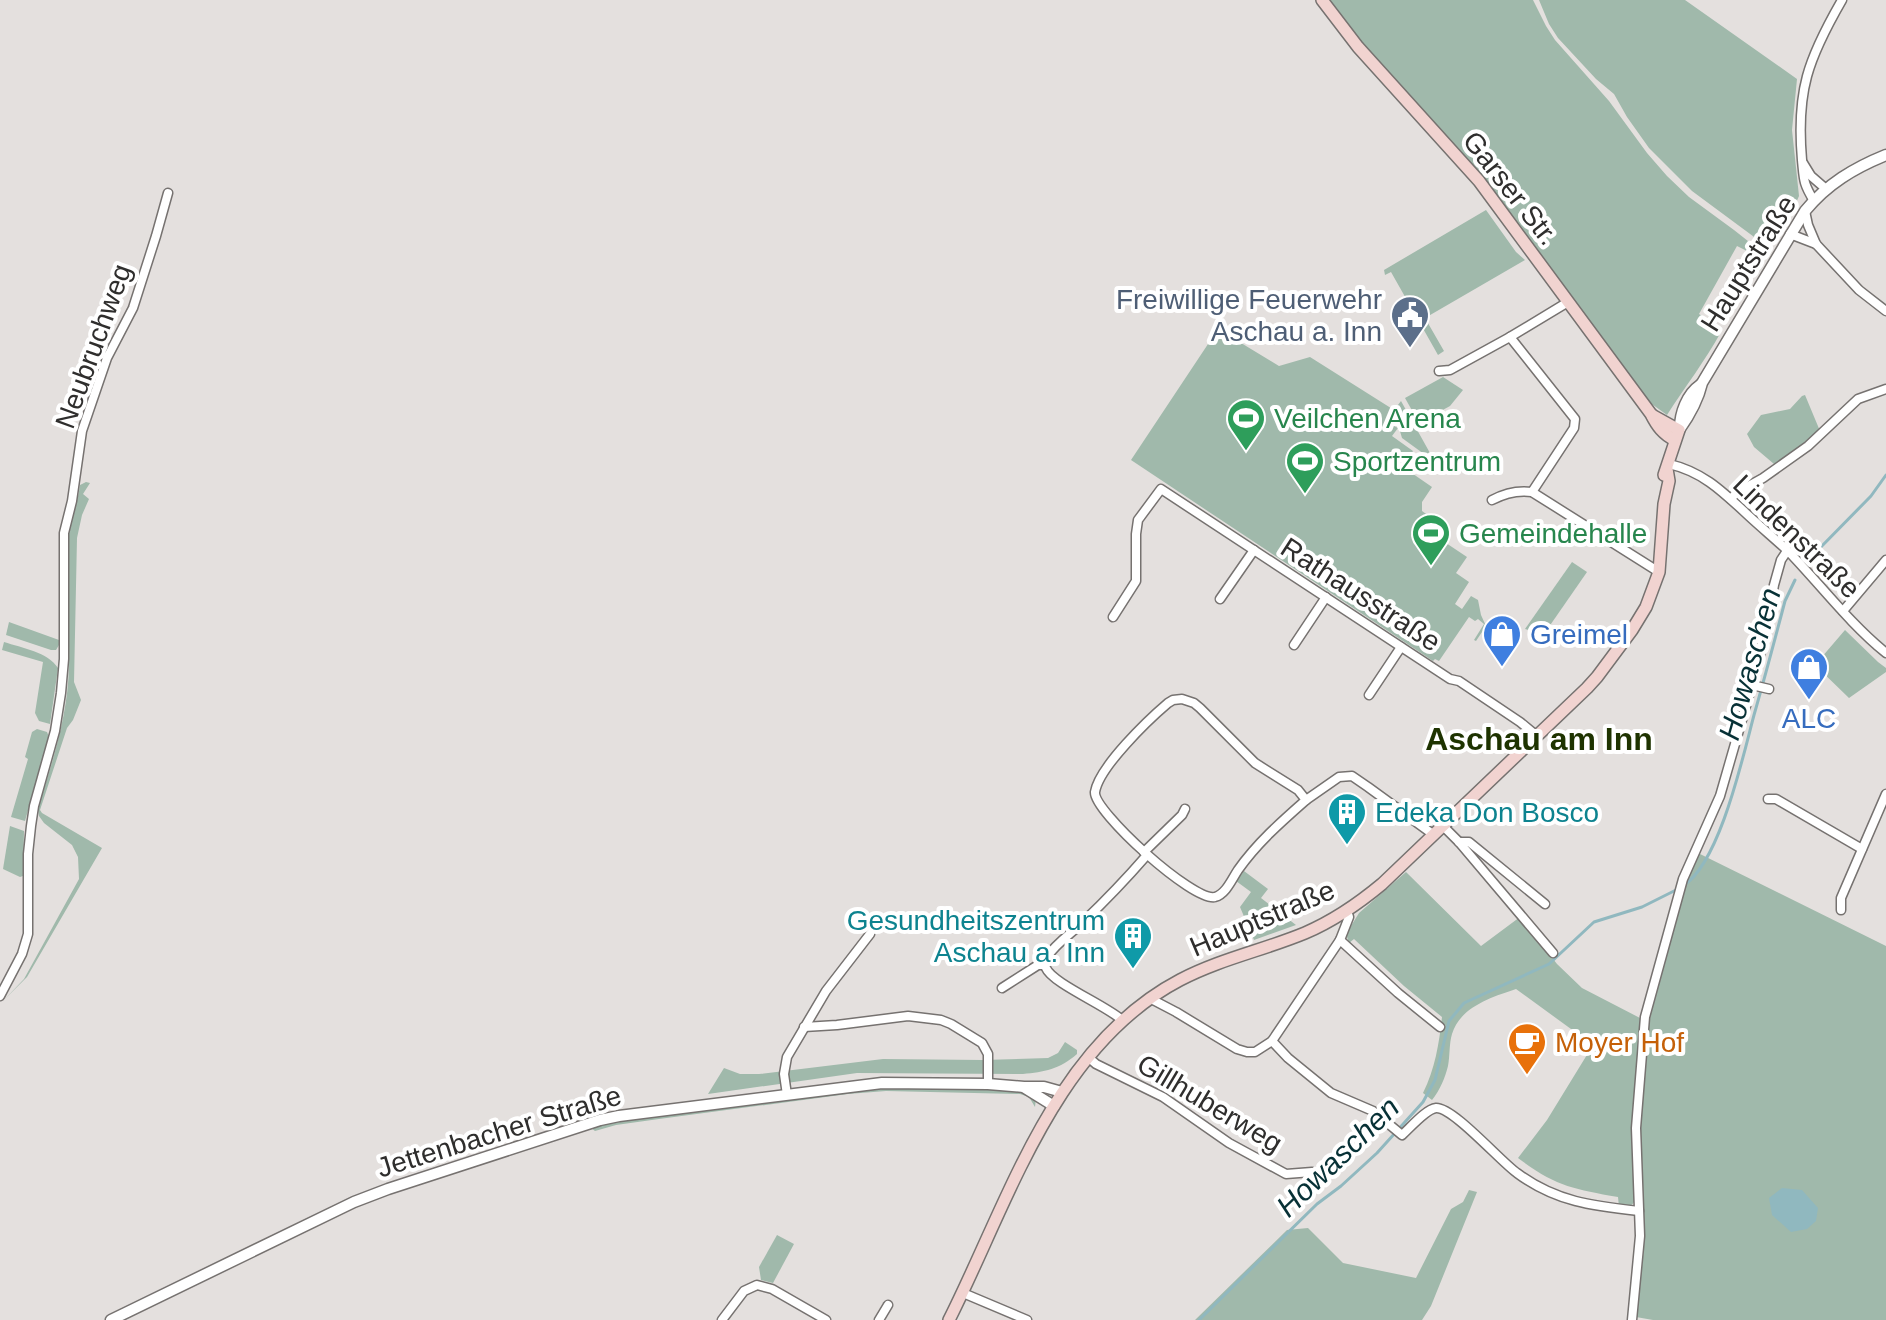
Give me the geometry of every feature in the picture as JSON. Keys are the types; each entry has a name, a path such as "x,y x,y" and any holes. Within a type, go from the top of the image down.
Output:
{"main road":[{"name":"Garser Str.","path":"1322,0 1358,47 1479,181 1663,433 1678,433"},
{"name":"Hauptstraße","path":"949,1320 1030,1150 1062,1092 1088,1057 1122,1020 1151,998 1194,973 1295,937 1347,911 1382,884 1597,677 1646,607 1659,572 1664,504 1669,484 1668,466 1678,433"}],"street":[{"path":"1814,201 1803,182 1800,114 1805,79 1842,0"},
{"name":"Hauptstraße","path":"1678,433 1702,383 1805,211 1845,175 1886,155"},
{"path":"1802,163 1826,189"},
{"name":"Neubruchweg","path":"0,996 22,954 28,934 31,826 55,731 61,693 64,533 82,431 107,358 133,308 168,193"},
{"path":"1805,211 1816,244 1859,290 1886,311"},
{"path":"1790,234 1816,244"},
{"path":"1439,371 1450,370 1568,302"},
{"path":"1510,337 1575,419 1574,428 1532,492"},
{"path":"1731,499 1808,446 1858,399 1886,389"},
{"name":"Lindenstraße","path":"1668,466 1698,473 1731,499 1885,649"},
{"name":"Rathausstraße","path":"1113,617 1136,581 1138,520 1161,489 1450,679 1459,681 1537,736"},
{"path":"1492,500 1503,494 1532,492 1659,572"},
{"path":"1220,599 1254,550"},
{"path":"1632,1320 1638,1261 1636,1128 1645,1017 1683,879 1720,796 1755,686 1774,585 1787,551"},
{"path":"1843,611 1886,560"},
{"path":"1294,645 1326,597"},
{"path":"1369,695 1401,647"},
{"path":"1755,686 1769,689"},
{"path":"1306,800 1298,790 1255,763 1194,703 1182,699 1173,700 1136,733 1101,777 1095,791 1099,804 1146,854 1199,895 1211,898 1222,894 1265,837 1306,800 1339,777 1352,776 1459,842 1553,953"},
{"path":"1841,910 1841,898 1886,794"},
{"path":"1768,799 1776,799 1862,849"},
{"path":"1122,1020 1063,983 1046,969 1046,958 1113,892 1185,809"},
{"path":"1459,842 1469,842 1545,904"},
{"path":"1151,998 1237,1049 1255,1052 1272,1041 1340,940 1349,917 1347,911"},
{"path":"787,1095 784,1066 804,1027 826,991 870,934"},
{"path":"1340,940 1440,1027"},
{"path":"1002,988 1038,965 1044,965"},
{"path":"804,1027 908,1016 941,1020 982,1043 989,1060 988,1084"},
{"path":"1272,1041 1331,1093 1373,1111 1402,1135 1433,1108 1441,1109 1514,1171 1545,1191 1590,1205 1639,1211"},
{"name":"Gillhuberweg","path":"1088,1057 1096,1064 1163,1097 1229,1143 1286,1174 1312,1172"},
{"name":"Jettenbacher Straße","path":"111,1320 354,1202 600,1120 882,1083 988,1084 1044,1087 1062,1092"},
{"name":"Jettenbacher Straße","path":"1024,1087 1054,1106"},
{"path":"722,1320 744,1291 757,1285 772,1289 826,1320"},
{"path":"963,1293 1023,1319"},
{"path":"879,1320 888,1305"}],"green space":[{"path":"1328,0 1533,0 1555,40 1609,101 1667,176 1689,197 1767,253 1763,259 1737,246 1699,314 1721,332 1667,415 1649,402"},
{"path":"1539,0 1685,0 1797,79 1792,130 1799,196 1769,248 1692,191 1649,148 1614,94 1558,38"},
{"path":"1486,210 1525,260 1425,318 1444,351 1438,355 1391,272 1385,275 1384,270"},
{"name":"Sportzentrum","path":"1218,329 1279,366 1310,357 1394,410 1401,401 1435,462 1402,438 1397,421 1394,426 1398,428 1392,436 1413,451 1403,467 1432,487 1422,502 1422,511 1450,531 1443,541 1467,557 1456,573 1469,582 1455,604 1462,609 1471,596 1478,600 1486,626 1476,641 1484,624 1469,617 1439,661 1433,661 1131,460"},
{"path":"1443,377 1463,390 1450,406 1419,423 1405,398"},
{"path":"1805,395 1820,431 1774,464 1754,447 1747,434 1761,415 1790,409"},
{"path":"90,483 83,494 89,499 77,538 74,682 81,700 67,728 40,810 102,848 27,977 4,1000 24,979 79,879 78,857 72,845 44,823 38,809 66,703 69,666 68,538 80,485"},
{"path":"1572,562 1587,572 1544,634 1525,629"},
{"path":"9,622 59,640 59,645 56,650 51,650 6,635"},
{"path":"1845,630 1886,668 1886,672 1849,698 1815,665"},
{"path":"4,642 41,654 58,668 50,724 39,721 35,713 43,662 2,650"},
{"path":"37,729 47,732 49,737 25,821 11,817 28,759 25,757 32,732"},
{"path":"10,826 24,831 23,876 20,877 3,869"},
{"path":"1698,853 1886,946 1886,1320 1653,1320 1636,1317 1644,1248 1640,1125 1647,1017 1687,874"},
{"path":"1244,871 1268,889 1261,898 1296,925 1254,940 1240,907 1251,892 1236,881"},
{"path":"1406,872 1481,946 1520,917 1557,964 1582,988 1640,1018 1634,1125 1636,1198 1632,1205 1619,1207 1618,1197 1576,1189 1554,1181 1518,1158 1547,1120 1593,1045 1516,989 1478,1004 1462,1017 1452,1034 1448,1066 1440,1088 1432,1100 1423,1093 1436,1056 1442,1017 1354,939 1349,943 1346,934 1359,913"},
{"path":"1065,1042 1077,1050 1077,1054 1052,1069 1038,1072 857,1073 708,1094 724,1068 740,1074 759,1074 883,1059 1048,1058 1058,1053"},
{"path":"896,1088 1018,1090 1036,1098 1035,1107 1029,1097 1020,1094 886,1091 659,1119 595,1131 591,1128 782,1099"},
{"path":"1469,1190 1477,1192 1431,1306 1422,1320 1195,1320 1287,1230 1308,1228 1343,1263 1416,1278 1451,1209 1463,1202"},
{"path":"777,1235 794,1244 773,1283 761,1280 759,1267"}],"water":[{"path":"1782,1188 1802,1190 1818,1208 1816,1221 1807,1229 1791,1232 1772,1215 1769,1198"}],"waterway":[{"name":"Howaschen","path":"1809,563 1871,496 1886,475"},
{"name":"Howaschen","path":"1684,885 1697,873 1719,832 1785,601 1795,580"},
{"name":"Howaschen","path":"1199,1320 1317,1204 1377,1153 1423,1102 1435,1080 1449,1021 1464,1003 1549,964 1594,922 1642,907 1678,889"}],"place":[{"name":"Freiwillige Feuerwehr Aschau a. Inn","path":"1410,349"},
{"name":"Veilchen Arena","path":"1246,452"},
{"name":"Sportzentrum","path":"1305,495"},
{"name":"Gemeindehalle","path":"1431,567"},
{"name":"Greimel","path":"1502,668"},
{"name":"ALC","path":"1809,701"},
{"name":"Edeka Don Bosco","path":"1347,846"},
{"name":"Gesundheitszentrum Aschau a. Inn","path":"1133,970"},
{"name":"Moyer Hof","path":"1527,1076"}],"district":[{"name":"Aschau am Inn","path":"1539,739"}]}
